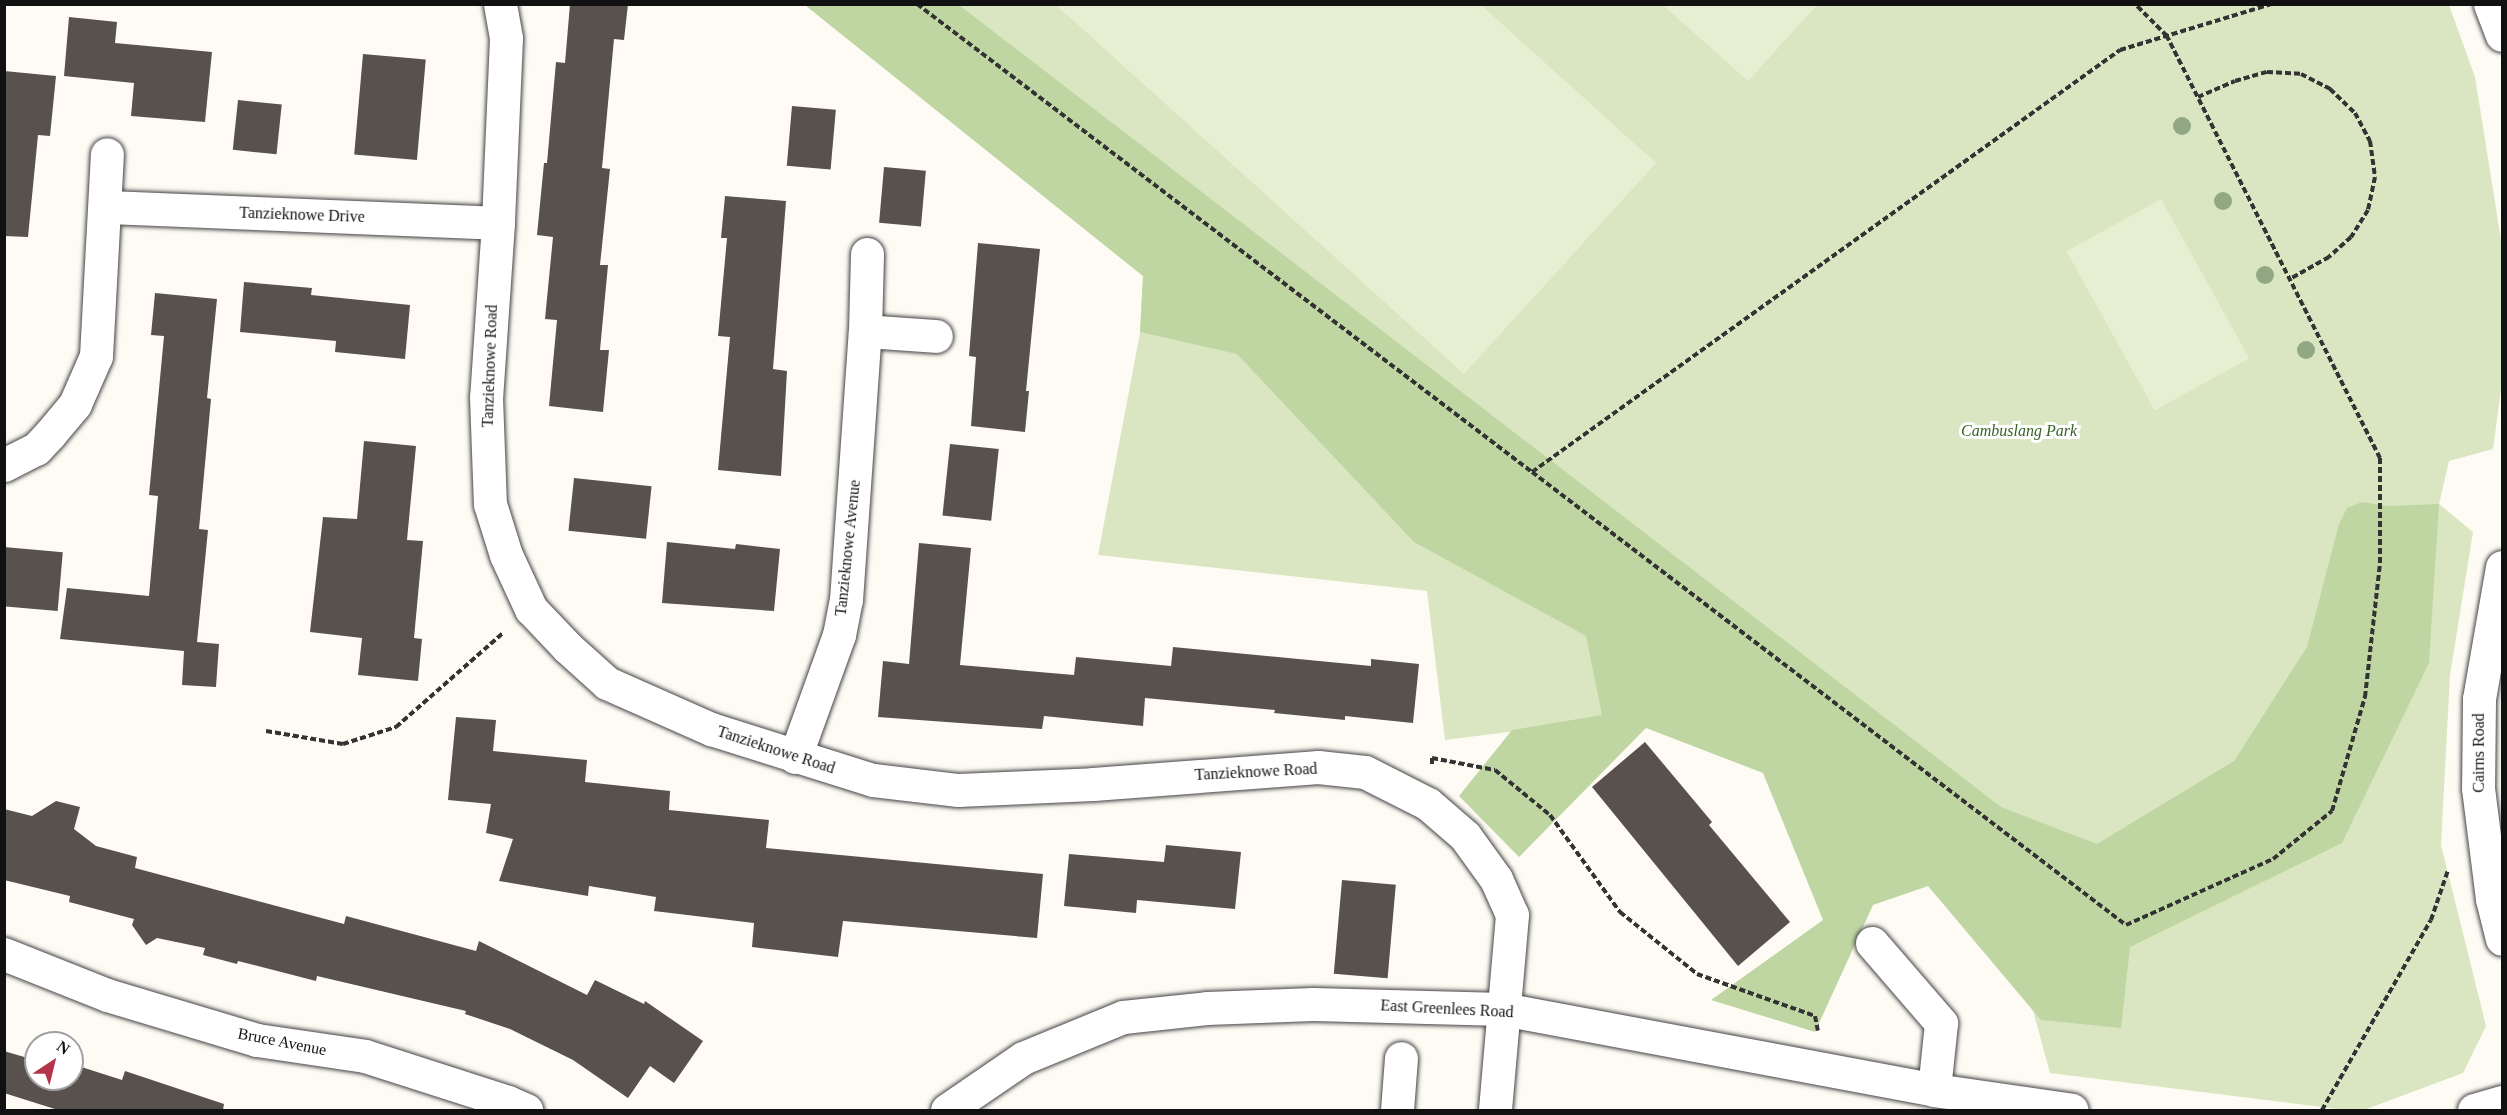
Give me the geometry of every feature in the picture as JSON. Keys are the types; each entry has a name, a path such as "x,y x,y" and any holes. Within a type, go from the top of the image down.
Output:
{"street":[{"name":"Tanzieknowe Road","path":"500,4 506,38 498,223 486,397 490,504 506,555 531,609 567,647 607,683 711,729 873,780 958,790 1093,784 1318,767 1365,771 1428,804 1465,836 1496,879 1512,915 1495,1110"},
{"path":"2490,4 2502,34"},
{"path":"4,465 36,448 50,434 75,404 96,356 106,207 107,154"},
{"name":"Tanzieknowe Drive","path":"106,207 498,223"},
{"name":"Tanzieknowe Avenue","path":"795,757 839,635 846,600 866,331 867,254"},
{"path":"866,331 936,336"},
{"name":"Cairns Road","path":"2502,567 2479,699 2478,788 2492,899 2502,939"},
{"path":"1872,943 1941,1023 1934,1090"},
{"name":"Bruce Avenue","path":"4,954 107,995 257,1040 365,1056 508,1102 526,1110"},
{"name":"East Greenlees Road","path":"947,1110 1023,1058 1123,1017 1207,1008 1313,1004 1503,1010 1934,1090 2072,1110"},
{"path":"1397,1110 1401,1058"},
{"path":"2474,1110 2502,1102"}],"path":[{"path":"917,4 2126,925 2274,860 2332,811 2365,697 2380,563 2380,458 2167,36 2135,4"},
{"path":"1532,472 2120,50 2271,4"},
{"path":"2198,97 2235,81 2267,72 2301,74 2330,89 2355,112 2370,141 2375,177 2368,210 2351,237 2329,257 2290,279"},
{"path":"266,731 343,744 396,727 531,609"},
{"path":"1432,758 1495,770 1550,815 1620,912 1697,974 1815,1016 1828,1069"},
{"path":"2322,1110 2431,920 2450,865"}],"green space":[{"name":"Cambuslang Park","path":"805,5 2449,5 2475,77 2502,246 2502,382 2493,449 2449,461 2439,504 2473,532 2450,675 2441,845 2486,1026 2463,1073 2364,1110 2345,1110 2050,1073 2013,937 1672,711 1445,740 1427,591 1098,555 1140,333 1143,276"},
{"path":"805,5 959,5 2001,807 2097,844 2234,761 2307,647 2339,524 2347,508 2362,502 2388,506 2439,504 2429,663 2342,843 2130,947 2121,1028 2041,1020 1928,886 1873,905 1815,1032 1711,1000 1823,920 1763,773 1646,728 1519,857 1459,796 1512,730 1602,715 1586,636 1414,542 1237,354 1140,332 1143,276"},
{"path":"1056,5 1481,5 1656,163 1464,374"},
{"path":"1663,5 1817,5 1748,81"},
{"path":"2161,199 2249,358 2155,411 2067,251"}],"building":[{"path":"570,4 628,4 624,40 614,39 602,168 610,169 600,265 608,265 600,350 609,350 603,412 549,406 557,320 545,319 553,237 537,235 544,163 547,163 556,62 565,63"},
{"path":"69,17 117,22 115,43 212,52 205,122 131,116 134,83 64,76"},
{"path":"363,54 426,59 417,160 354,155"},
{"path":"4,71 56,76 50,136 38,135 28,237 4,236"},
{"path":"238,100 282,105 277,154 233,150"},
{"path":"792,106 836,110 831,170 787,166"},
{"path":"884,167 926,171 921,226 879,223"},
{"path":"725,196 786,201 773,369 787,371 781,476 718,470 730,337 718,336 727,238 721,238"},
{"path":"978,243 1040,249 1026,391 1029,391 1025,432 971,426 976,357 969,356"},
{"path":"244,282 312,288 311,295 410,305 405,359 335,352 336,341 240,332"},
{"path":"155,293 217,299 207,398 211,399 199,529 208,530 197,642 219,644 216,687 182,685 184,651 60,639 67,588 149,596 158,496 149,495 164,336 151,335"},
{"path":"364,441 416,446 407,540 423,541 414,638 422,639 418,681 358,675 362,638 310,632 323,517 357,519"},
{"path":"950,444 999,449 991,521 942,516"},
{"path":"574,478 652,486 646,539 568,531"},
{"path":"667,542 735,549 736,544 780,549 774,611 662,603"},
{"path":"919,543 971,548 960,665 1074,675 1076,657 1171,666 1173,647 1371,666 1371,659 1419,664 1413,723 1345,716 1345,720 1274,713 1275,710 1145,698 1143,726 1044,716 1042,729 878,717 883,661 909,664"},
{"path":"4,547 63,552 58,611 4,606"},
{"path":"456,717 496,720 493,751 587,760 585,782 670,791 669,810 769,820 766,848 1043,874 1037,938 843,921 838,957 752,947 754,923 654,911 656,897 589,886 588,896 499,881 513,839 486,833 491,804 448,800"},
{"path":"1645,742 1712,822 1709,825 1790,922 1738,966 1592,787"},
{"path":"56,801 80,807 74,829 96,846 137,857 135,868 344,924 346,916 476,951 479,941 587,995 595,980 644,1004 645,1001 703,1041 674,1083 650,1066 628,1098 573,1060 510,1029 465,1014 466,1011 317,976 316,981 238,961 237,964 203,955 205,948 157,938 146,945 132,925 134,919 69,902 70,896 4,880 4,809 32,816"},
{"path":"1166,845 1241,852 1235,909 1137,900 1136,913 1064,906 1069,854 1164,862"},
{"path":"1342,880 1396,885 1388,978 1334,974"},
{"path":"4,1051 24,1057 24,1091 84,1091 84,1068 122,1080 125,1071 224,1104 223,1110 58,1110 4,1093"}]}
